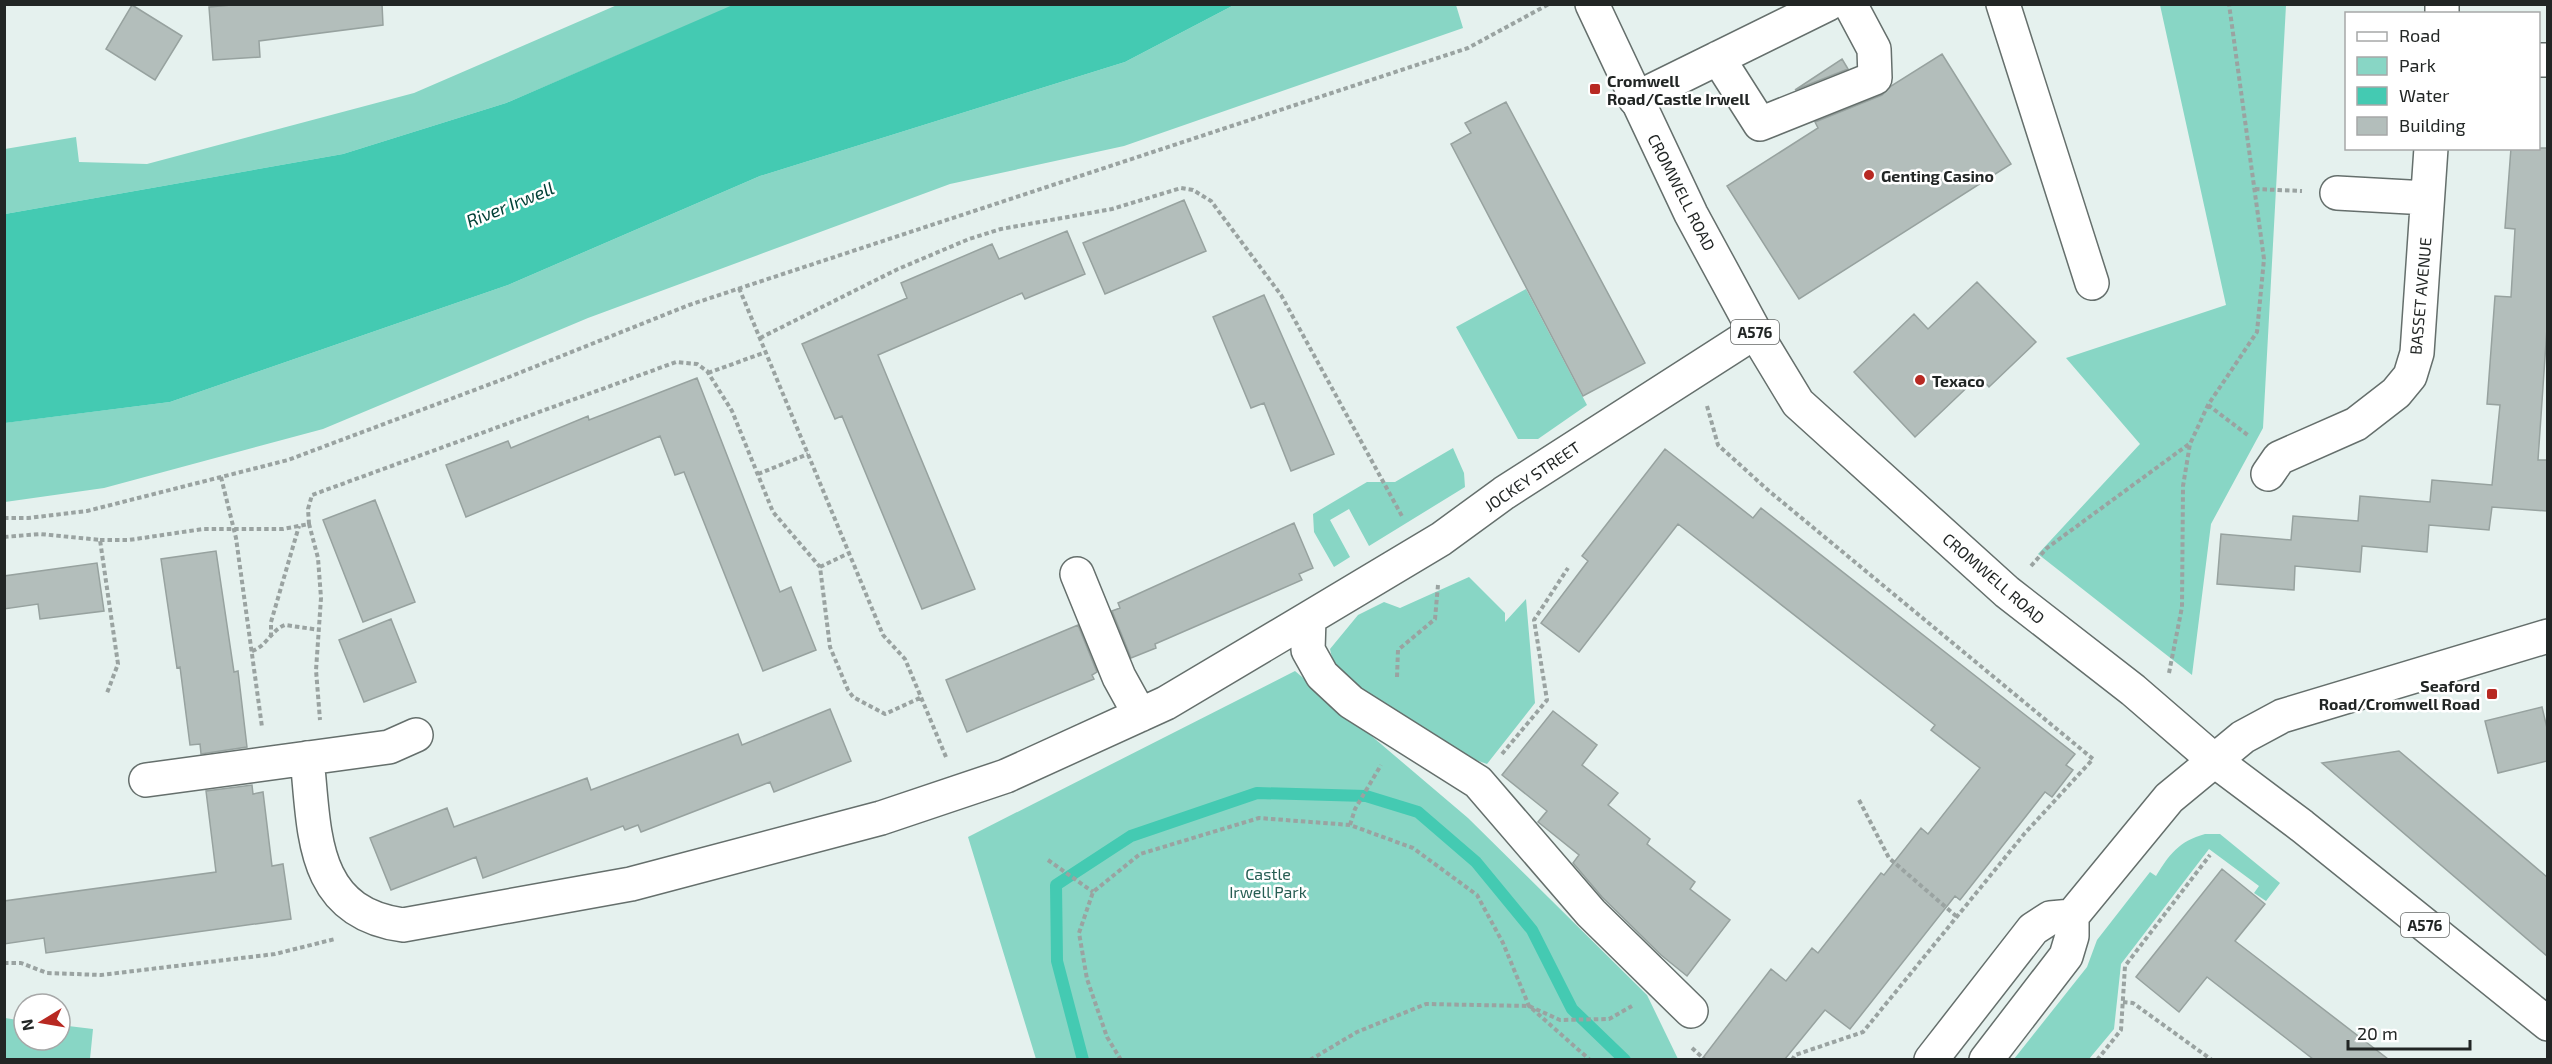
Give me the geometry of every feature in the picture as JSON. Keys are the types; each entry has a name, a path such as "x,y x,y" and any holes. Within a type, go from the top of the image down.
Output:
{"main road":[{"name":"CROMWELL ROAD","path":"1592,4 1691,214 1755,332 1798,403 2007,592 2161,714 2214,760 2302,826 2547,1024"},
{"path":"1635,99 1828,4"},
{"path":"1718,58 1760,124 1875,78 1874,49 1850,4"},
{"path":"2002,4 2092,283"},
{"name":"BASSET AVENUE","path":"2273,466 2356,424 2396,393 2409,376 2417,353 2431,150"},
{"path":"2337,193 2427,198"},
{"name":"JOCKEY STREET","path":"357,910 382,922 404,925 619,886 824,834 1006,776 1140,715 1309,618 1431,545 1504,493 1755,332"},
{"path":"1077,574 1119,677 1140,715"},
{"path":"1309,618 1308,650 1322,675 1351,702 1478,783 1591,913 1691,1011"},
{"path":"1986,1059 2066,956 2072,936 2072,916 2169,798 2243,737 2282,716 2547,636"},
{"path":"146,780 389,747 417,735"},
{"path":"316,756 320,860 328,880 357,910"},
{"path":"1931,1059 2033,929 2050,918 2072,916"}],"path":[{"path":"4,518 28,518 87,511 299,456 509,377 688,305 1468,48 1549,4"},
{"path":"2161,714 2182,607 2183,486 2190,444 2208,405 2257,332 2264,260 2229,4"},
{"path":"760,338 898,269 969,239 1001,229 1112,209 1180,188 1192,190 1211,201 1281,295 1431,545 1435,619 1398,650 1397,677"},
{"path":"2255,189 2337,193"},
{"path":"739,288 883,635 906,659 960,791"},
{"path":"708,373 766,352"},
{"path":"316,756 316,670 321,598 318,558 309,524 308,509 312,495 417,454 676,362 697,364 708,373 732,411 779,521 820,567 830,647 853,697 885,714 922,697"},
{"path":"1697,369 1718,445 1769,491 2093,759 2025,833 1863,1032 1794,1055 1792,1059"},
{"path":"2208,405 2273,466"},
{"path":"2007,592 2047,548 2190,444"},
{"path":"759,474 808,454"},
{"path":"221,477 233,530 267,763"},
{"path":"4,537 40,534 100,540 129,540 203,529 233,530 309,524"},
{"path":"272,637 271,621 299,526"},
{"path":"100,540 118,664 107,693"},
{"path":"820,567 849,553"},
{"path":"1478,783 1547,699 1534,620 1568,568"},
{"path":"252,651 265,645 285,625 320,630"},
{"path":"1350,825 1355,809 1370,784"},
{"path":"1859,800 1888,858 1956,915"},
{"path":"1122,1059 1107,1037 1087,979 1079,933 1093,892 1140,854 1259,818 1350,825 1413,848 1477,895 1503,944 1529,1006 1590,1059"},
{"path":"2097,1059 2121,1030 2125,966 2210,855"},
{"path":"1048,860 1093,892"},
{"path":"4,963 21,963 47,973 101,975 275,954 339,938 357,910"},
{"path":"1310,1059 1357,1032 1426,1004 1529,1006 1560,1020 1609,1019 1641,1001"},
{"path":"2123,1002 2133,1003 2212,1059"}],"green space":[{"path":"617,5 735,5 506,103 343,154 5,214 5,149 76,137 79,162 147,164 414,93"},
{"path":"1234,5 1456,5 1463,28 1124,146 950,184 588,318 323,429 104,488 5,502 4,423 170,402 508,285 760,176 1125,62"},
{"path":"2160,5 2286,5 2263,428 2211,524 2192,675 2038,554 2140,444 2066,358 2226,305"},
{"path":"1526,289 1587,405 1538,439 1518,439 1456,327"},
{"path":"1453,448 1464,473 1465,487 1369,546 1349,509 1330,520 1350,557 1334,567 1314,532 1313,514 1367,482 1395,482"},
{"path":"1469,577 1505,613 1505,622 1526,599 1535,703 1487,764 1456,753 1335,671 1330,649 1358,615 1384,602 1400,608"},
{"name":"Castle Irwell Park","path":"1295,671 1468,818 1647,995 1678,1059 1036,1059 968,837"},
{"path":"2205,834 2220,834 2280,883 2266,901 2254,893 2259,886 2209,849 2121,964 2114,1029 2089,1059 2014,1059 2087,967 2097,940 2150,872 2156,876 2181,845"},
{"path":"5,1018 12,1019 12,1052 72,1052 72,1026 93,1029 90,1059 5,1059"}],"water":[{"name":"River Irwell","path":"735,4 1234,5 1125,62 760,176 508,285 170,402 5,423 5,214 343,154 506,103"}],"building":[{"path":"243,4 382,4 383,25 259,41 260,57 213,60 209,7"},
{"path":"132,5 182,36 155,80 106,49"},
{"name":"Genting Casino","path":"1942,54 2011,164 1799,299 1727,186 1818,128 1815,122 1882,95 1891,86"},
{"path":"1842,59 1848,69 1795,90"},
{"path":"1506,102 1645,363 1583,396 1451,144 1471,133 1465,123"},
{"path":"2547,148 2547,328 2538,460 2547,460 2547,511 2492,507 2489,530 2429,525 2427,552 2362,546 2360,572 2295,566 2294,590 2217,584 2221,534 2291,540 2293,516 2358,521 2360,496 2430,502 2432,480 2492,485 2500,405 2487,404 2495,296 2511,297 2515,229 2505,228 2511,150"},
{"path":"1184,200 1206,251 1105,294 1083,243"},
{"path":"1067,231 1085,274 1025,299 1022,293 878,355 975,589 922,609 842,416 835,419 802,344 907,298 901,283 992,244 999,259"},
{"path":"1977,282 2036,342 1989,387 1979,376 1915,437 1854,372 1914,314 1928,329"},
{"path":"1264,295 1334,454 1291,471 1264,403 1251,408 1213,317"},
{"path":"697,378 780,592 791,587 816,650 763,671 684,472 675,475 660,436 466,517 446,465 508,441 511,448 588,416 589,420"},
{"path":"1665,449 1753,518 1761,508 2075,754 2066,765 2073,770 2052,797 2045,792 1960,900 1955,896 1850,1029 1825,1010 1785,1059 1702,1059 1771,969 1786,981 1812,948 1818,953 1881,873 1884,875 1921,828 1928,834 1980,768 1931,730 1935,725 1678,524 1579,652 1541,623 1588,561 1582,556"},
{"path":"375,500 415,602 363,622 323,520"},
{"path":"1294,523 1313,568 1299,574 1302,580 1155,644 1156,648 1131,658 1112,611 1120,608 1118,603"},
{"path":"216,551 234,672 238,671 247,747 201,754 200,744 190,745 180,667 177,668 161,559"},
{"path":"97,563 104,611 40,619 38,604 4,609 4,576"},
{"path":"391,619 416,682 364,702 339,640"},
{"path":"1078,625 1097,672 1092,675 1094,679 967,732 946,680"},
{"path":"2542,707 2547,728 2547,761 2498,773 2485,721"},
{"path":"830,709 851,761 774,792 770,782 641,832 638,825 625,830 623,826 483,878 476,857 391,890 370,838 447,808 454,827 587,778 591,790 738,734 742,745"},
{"path":"1553,711 1597,745 1582,765 1618,793 1608,805 1650,839 1647,844 1695,882 1690,889 1730,920 1687,976 1661,955 1602,897 1573,863 1579,855 1538,822 1547,811 1502,775"},
{"path":"2399,751 2547,877 2547,956 2322,763"},
{"path":"252,785 253,794 263,792 272,866 283,864 291,919 46,953 44,938 4,944 4,901 216,872 206,791"},
{"path":"2222,869 2265,904 2235,941 2388,1059 2313,1059 2207,977 2179,1012 2136,977"}],"waterway":[{"path":"1083,1060 1057,961 1056,885 1131,836 1257,793 1366,796 1418,812 1476,862 1532,930 1572,1009 1625,1060"}],"place":[{"name":"Cromwell Road/Castle Irwell","path":"1595,89"},
{"name":"Genting Casino","path":"1869,175"},
{"name":"Texaco","path":"1920,380"},
{"name":"Seaford Road/Cromwell Road","path":"2492,694"}]}
